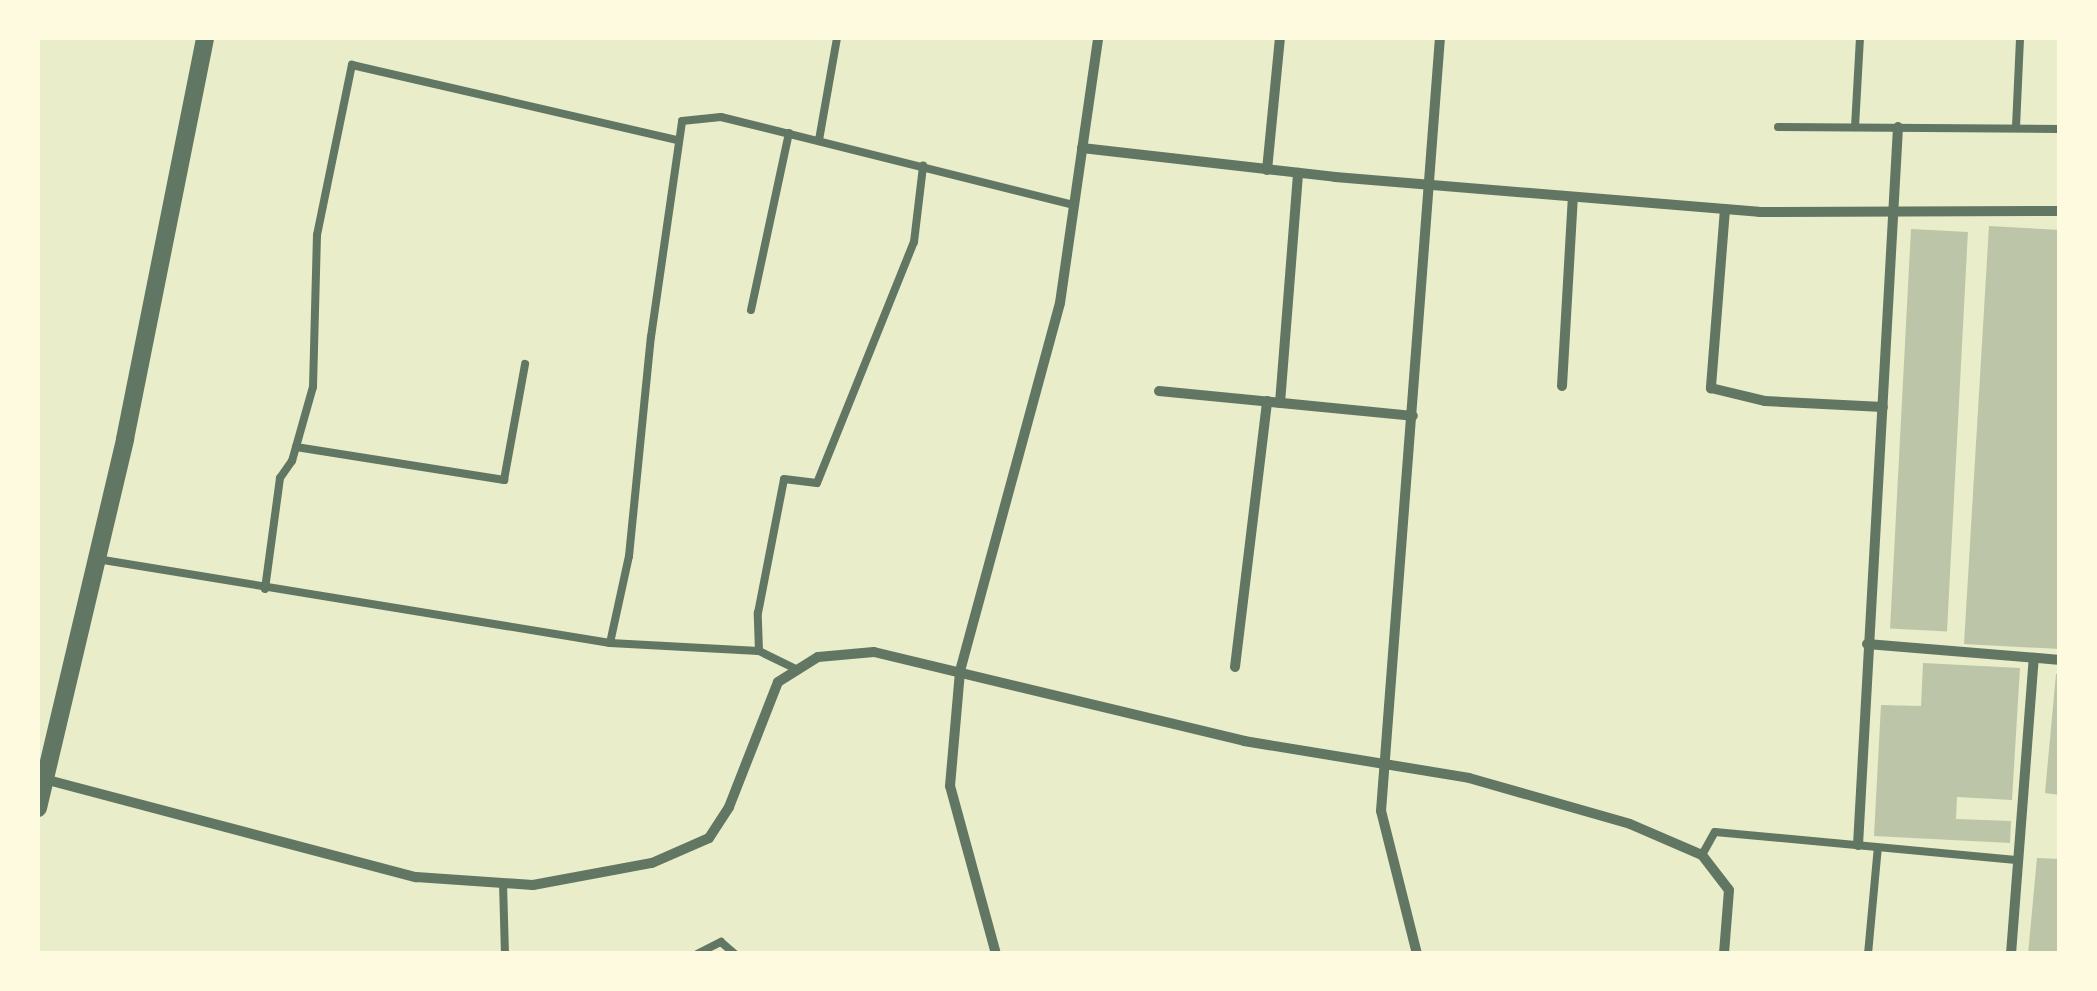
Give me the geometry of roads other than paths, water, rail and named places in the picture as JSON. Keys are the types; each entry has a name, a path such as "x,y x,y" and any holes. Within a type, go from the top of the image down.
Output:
{"street":[{"path":"38,808 97,559 204,38"},
{"path":"996,954 950,786 960,671 1060,303 1098,38"},
{"path":"1267,170 1280,38"},
{"path":"1417,954 1382,811 1440,38"},
{"path":"1858,845 1867,644 1898,211 1898,127"},
{"path":"1082,148 1298,173 1724,209 2060,211"},
{"path":"1280,403 1298,173"},
{"path":"1562,386 1573,197"},
{"path":"1724,209 1711,388 1765,402 1884,407"},
{"path":"1159,390 1412,416"},
{"path":"1235,667 1267,401"},
{"path":"1867,644 2060,660"},
{"path":"44,779 416,877 533,885 652,863 708,838 729,807 778,682 818,658 874,652 1244,741 1469,778 1612,818 1702,855 1728,890 1724,954"},
{"path":"2011,954 2034,658"}],"lane":[{"path":"820,140 837,38"},
{"path":"1855,127 1860,38"},
{"path":"2016,127 2020,38"},
{"path":"265,589 280,478 296,447 313,388 317,235 352,66 678,140"},
{"path":"610,643 629,556 682,121 721,117 1074,204"},
{"path":"1778,127 2060,129"},
{"path":"751,310 788,133"},
{"path":"758,651 758,612 784,479 817,483 914,242 923,166"},
{"path":"296,447 504,480 526,364"},
{"path":"97,559 610,643 758,651 798,670"},
{"path":"1702,855 1715,832 2019,860"},
{"path":"1868,954 1878,847"},
{"path":"503,883 505,954"},
{"path":"697,954 721,942 735,954"}]}
